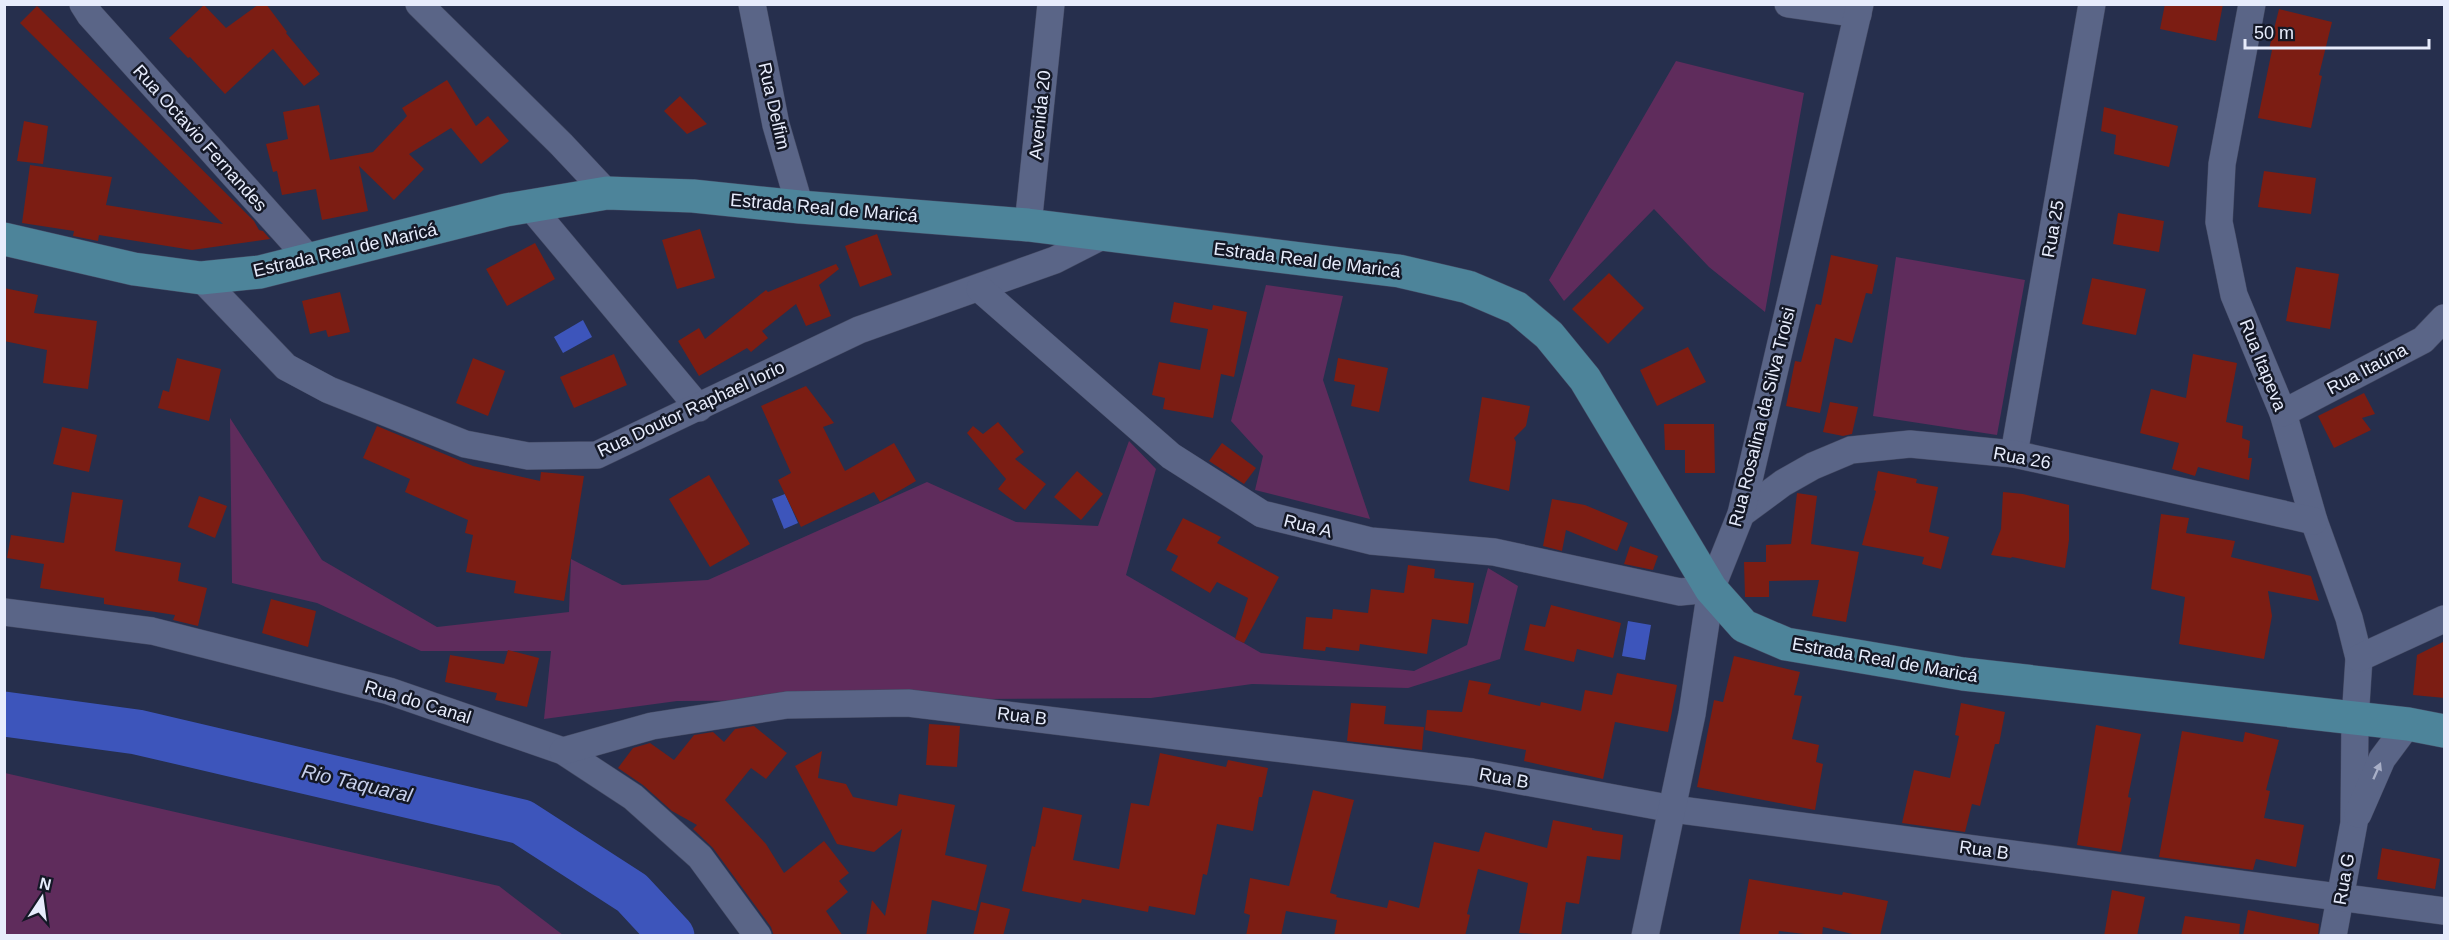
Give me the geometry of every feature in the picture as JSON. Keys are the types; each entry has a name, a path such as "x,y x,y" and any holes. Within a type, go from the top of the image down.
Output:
{"main road":[{"name":"Estrada Real de Maricá","path":"4,240 134,269 201,278 260,272 530,206 607,193 693,196 1028,225 1399,271 1468,287 1517,308 1549,335 1585,379 1711,589 1744,626 1786,644 1962,674 2355,720 2408,724 2445,731"}],"street":[{"path":"419,4 561,144 607,193"},
{"name":"Rua Delfim","path":"752,4 776,125 800,207"},
{"name":"Avenida 20","path":"1028,225 1051,4"},
{"path":"1788,4 1859,9"},
{"name":"Rua 25","path":"2014,454 2092,4"},
{"name":"Rua Itapeva","path":"2252,4 2222,164 2219,222 2234,295 2283,413 2314,521 2349,618 2360,658 2355,720"},
{"name":"Rua Rosalina da Silva Troisi","path":"1645,936 1692,714 1711,589 1741,514 1859,9"},
{"name":"Rua Octavio Fernandes","path":"86,10 311,261"},
{"path":"530,206 699,408"},
{"name":"Rua Doutor Raphael Iorio","path":"201,278 286,367 329,390 465,444 528,456 597,455 859,330 980,289 1055,260 1104,236"},
{"name":"Rua A","path":"980,289 1171,456 1262,514 1371,542 1494,552 1680,592 1711,589"},
{"name":"Rua Itaúna","path":"2283,413 2423,340 2445,318"},
{"name":"Rua 26","path":"1741,514 1782,483 1851,450 1910,444 2014,454 2314,521"},
{"name":"Rua do Canal","path":"4,612 152,631 389,691 563,751 633,797 700,857 758,936"},
{"path":"2360,658 2445,620"},
{"name":"Rua B","path":"563,751 652,726 787,705 908,703 1472,772 1673,809 2445,911"},
{"name":"Rua G","path":"2333,936 2354,823 2355,720"},
{"name":"Rua G","path":"2354,823 2382,759 2408,724"}],"shaded area":[{"path":"1676,61 1804,93 1765,312 1709,267 1654,209 1564,301 1549,280"},
{"path":"1896,257 2025,280 1997,435 1873,416"},
{"path":"1266,285 1343,296 1323,380 1370,519 1255,490 1263,456 1231,421"},
{"path":"230,418 322,560 437,627 569,612 571,559 622,585 708,580 927,482 1016,522 1098,526 1129,441 1156,469 1126,575 1261,653 1414,671 1467,645 1488,568 1518,586 1500,659 1408,688 1252,684 1151,698 677,701 544,719 551,651 421,651 317,603 232,583"},
{"path":"5,773 499,886 563,935 5,935"}],"water":[{"path":"583,320 592,337 563,353 554,337"},
{"path":"785,494 798,523 784,529 772,499"},
{"path":"1628,621 1651,625 1645,660 1622,656"}],"building":[{"path":"259,4 266,4 286,33 320,74 304,86 273,49 225,94 169,38 204,5 226,28"},
{"path":"2165,4 2223,4 2216,41 2160,29"},
{"path":"37,6 270,239 192,250 99,235 98,241 73,236 74,231 22,223 30,165 112,177 106,205 223,224 20,23"},
{"path":"2279,9 2332,22 2319,75 2322,76 2311,128 2258,118 2272,50 2269,49"},
{"path":"447,80 476,126 488,116 509,141 481,164 451,128 409,154 424,169 394,200 359,166 368,211 322,220 316,189 282,195 277,171 273,172 266,144 288,139 283,112 319,105 330,160 373,152 407,116 402,108"},
{"path":"680,96 707,124 687,134 664,111"},
{"path":"2104,107 2178,126 2169,167 2114,154 2116,135 2101,131"},
{"path":"24,121 48,126 43,164 17,161"},
{"path":"2264,171 2316,178 2311,214 2258,207"},
{"path":"2118,213 2164,221 2159,252 2113,244"},
{"path":"700,229 715,278 677,289 662,240"},
{"path":"877,234 892,275 860,287 845,246"},
{"path":"535,243 555,279 507,306 486,269"},
{"path":"1831,255 1878,265 1872,294 1866,293 1852,343 1835,338 1820,413 1786,406 1795,361 1801,362 1816,304 1821,305"},
{"path":"836,264 839,269 819,285 831,316 806,326 796,304 762,331 768,338 751,352 747,348 699,376 678,341 699,328 705,339 766,290 768,292"},
{"path":"2296,267 2339,274 2330,329 2286,321"},
{"path":"1609,273 1644,308 1608,344 1572,309"},
{"path":"2092,278 2146,289 2136,335 2082,324"},
{"path":"4,288 38,295 34,313 97,321 88,389 43,383 47,350 4,341"},
{"path":"340,292 350,332 328,337 326,330 310,334 302,301"},
{"path":"1174,302 1212,310 1213,305 1247,312 1234,377 1221,374 1213,418 1163,409 1165,398 1152,395 1159,362 1200,370 1208,329 1170,322"},
{"path":"1688,347 1706,382 1657,406 1640,370"},
{"path":"614,354 627,385 574,408 560,377"},
{"path":"2193,354 2237,363 2226,422 2243,426 2242,438 2250,441 2248,458 2252,458 2249,480 2198,467 2195,476 2172,469 2179,443 2140,433 2151,389 2186,398"},
{"path":"177,358 221,369 209,421 158,408 163,390 169,392"},
{"path":"473,358 505,371 488,416 456,403"},
{"path":"1338,358 1388,368 1379,412 1351,406 1355,385 1334,381"},
{"path":"806,386 834,423 823,427 845,471 894,443 916,481 880,502 874,492 801,527 778,480 791,473 761,406"},
{"path":"2364,393 2375,414 2362,418 2371,430 2334,448 2318,416"},
{"path":"1482,397 1530,406 1526,426 1514,438 1516,442 1509,491 1469,481"},
{"path":"1830,402 1858,407 1852,434 1843,436 1823,432"},
{"path":"998,422 1024,452 1015,459 1046,484 1025,510 998,489 1006,479 967,433 973,426 983,434"},
{"path":"1664,424 1714,424 1715,473 1685,473 1685,450 1665,450"},
{"path":"377,426 473,466 540,481 541,472 584,476 564,601 514,593 516,581 466,572 473,535 465,533 468,520 405,492 410,479 363,458"},
{"path":"62,427 97,435 89,472 53,464"},
{"path":"1222,443 1256,468 1244,484 1209,461"},
{"path":"1077,471 1103,494 1081,520 1054,497"},
{"path":"1878,471 1917,479 1916,483 1938,487 1929,532 1949,537 1941,569 1922,564 1924,557 1862,545 1876,491 1874,490"},
{"path":"709,475 750,544 710,567 669,499"},
{"path":"72,492 123,500 115,551 181,563 178,581 207,588 198,626 173,620 175,615 104,604 104,598 40,588 44,564 7,558 11,535 64,543"},
{"path":"2003,492 2023,494 2069,505 2069,540 2065,568 1991,555 2001,529"},
{"path":"1797,493 1817,496 1811,544 1859,552 1846,622 1812,616 1819,580 1769,581 1769,597 1745,597 1744,562 1766,562 1766,545 1791,544"},
{"path":"199,496 227,506 215,538 188,527"},
{"path":"1552,499 1585,505 1628,523 1617,551 1566,530 1562,551 1543,546"},
{"path":"2161,514 2189,518 2186,533 2235,541 2231,557 2311,576 2319,601 2268,591 2272,616 2264,659 2179,644 2185,597 2151,589"},
{"path":"1183,518 1221,537 1217,543 1279,577 1244,643 1235,639 1248,598 1217,582 1210,593 1171,570 1178,556 1166,550"},
{"path":"1630,546 1658,556 1653,570 1624,564"},
{"path":"1408,565 1435,569 1434,578 1474,583 1468,624 1432,619 1427,654 1360,644 1359,651 1326,647 1325,651 1303,649 1306,617 1332,619 1333,609 1368,613 1371,589 1404,593"},
{"path":"271,599 316,611 308,647 262,633"},
{"path":"1551,605 1621,623 1613,658 1577,649 1574,662 1524,650 1530,624 1545,627"},
{"path":"2445,641 2445,698 2413,695 2417,655"},
{"path":"508,650 539,658 527,707 495,700 497,693 445,682 450,655 504,664"},
{"path":"1734,656 1800,672 1794,695 1802,696 1792,739 1819,745 1816,762 1823,764 1815,810 1697,787 1714,700 1723,702"},
{"path":"1617,673 1677,685 1668,732 1615,722 1603,779 1524,761 1526,750 1425,730 1427,710 1462,712 1469,680 1491,684 1488,694 1540,706 1541,702 1581,711 1585,690 1612,695"},
{"path":"1351,703 1386,706 1384,724 1424,727 1422,750 1347,741"},
{"path":"1961,703 2005,712 1999,744 1995,744 1980,806 1972,804 1965,832 1902,823 1914,770 1950,778 1959,736 1955,735"},
{"path":"929,724 960,726 957,767 926,765"},
{"path":"2096,725 2141,734 2128,797 2131,798 2121,852 2077,845"},
{"path":"754,726 787,753 766,779 751,768 725,800 766,844 784,873 824,841 849,873 839,881 848,892 826,911 843,936 774,936 771,927 713,848 693,829 697,825 672,811 643,785 618,768 633,748 650,743 674,760 694,735 713,732 724,742 735,729"},
{"path":"2182,731 2243,742 2245,732 2279,740 2266,790 2270,791 2264,818 2304,825 2296,867 2256,859 2253,870 2159,857"},
{"path":"822,751 818,778 846,784 853,797 897,806 899,794 955,805 945,855 987,865 976,911 932,900 926,936 866,936 872,900 885,916 902,829 874,852 837,844 795,766"},
{"path":"1160,753 1226,767 1228,760 1268,768 1262,797 1259,797 1253,831 1217,824 1207,875 1203,874 1195,915 1149,906 1148,912 1082,899 1081,903 1022,891 1032,846 1035,847 1043,807 1082,815 1073,860 1119,869 1131,803 1149,806"},
{"path":"1313,790 1354,800 1330,893 1337,895 1336,897 1387,908 1389,900 1419,908 1434,842 1479,852 1485,832 1547,848 1553,820 1623,835 1620,860 1587,856 1579,904 1566,902 1561,936 1519,933 1528,883 1478,869 1467,914 1470,915 1465,936 1334,936 1337,920 1286,911 1281,936 1246,936 1250,915 1244,913 1250,878 1289,886"},
{"path":"2382,848 2440,859 2435,889 2377,879"},
{"path":"1749,879 1842,895 1843,892 1888,901 1880,936 1861,936 1823,927 1822,936 1779,931 1778,936 1739,936"},
{"path":"2112,890 2145,897 2137,936 2104,936"},
{"path":"981,902 1010,909 1003,936 973,936"},
{"path":"2248,910 2319,924 2318,936 2243,936"},
{"path":"2185,916 2240,924 2239,936 2181,936"}],"waterway":[{"name":"Rio Taquaral","path":"4,714 137,732 522,822 632,893 672,936"}]}
